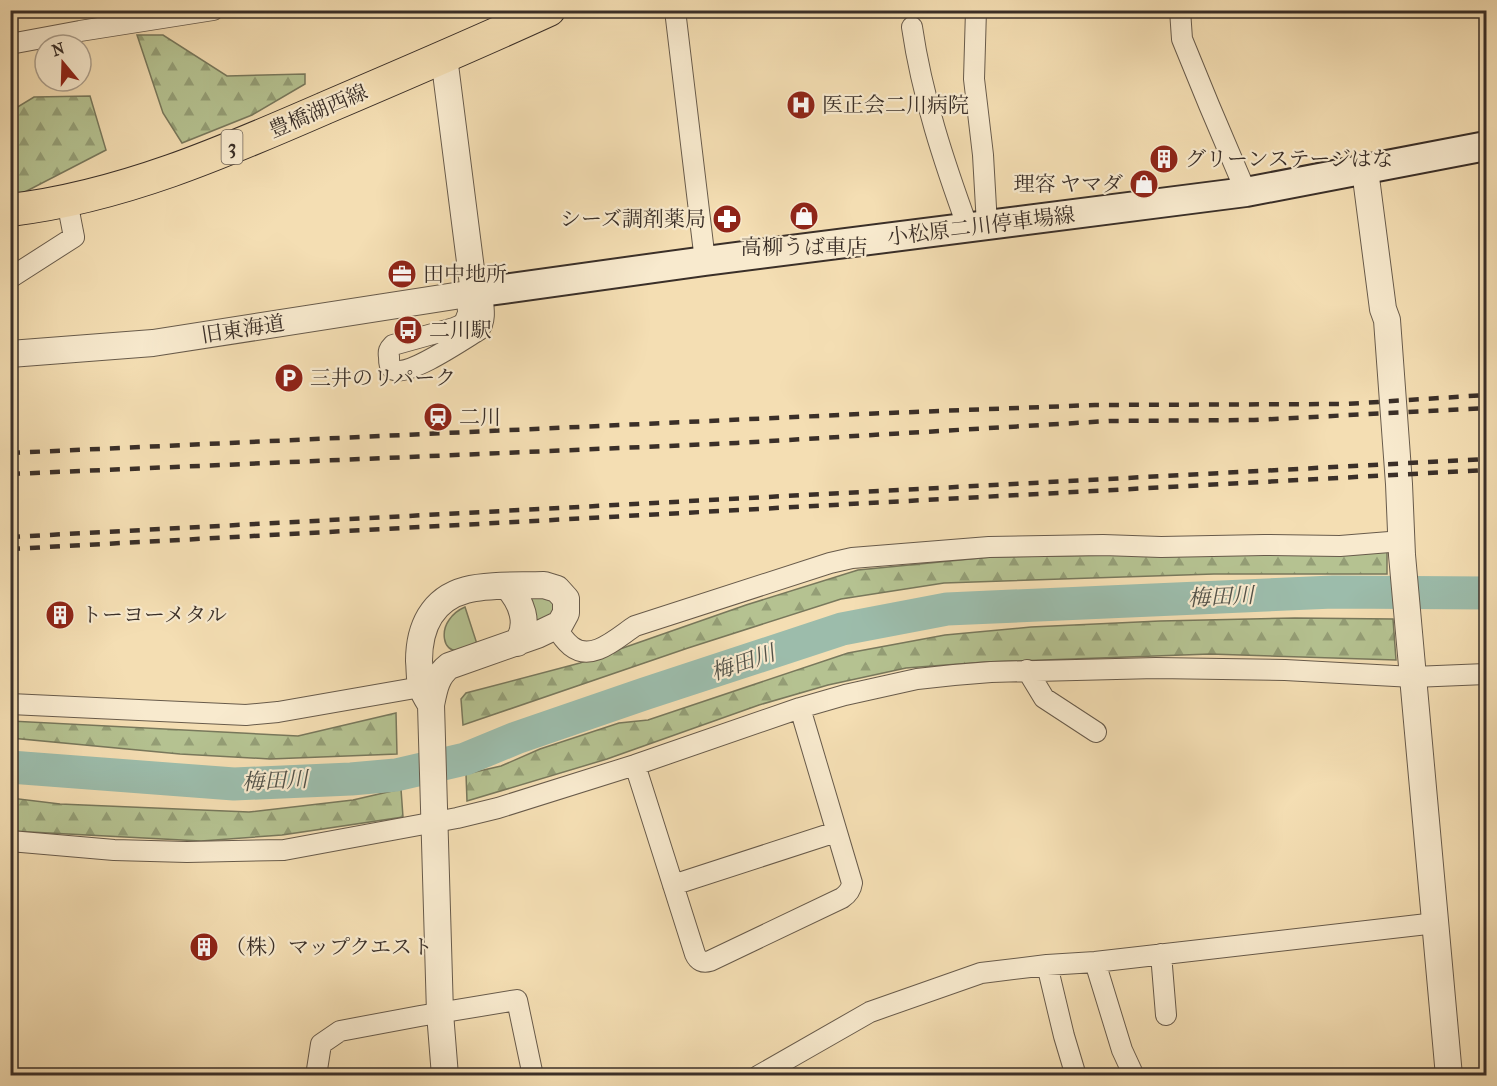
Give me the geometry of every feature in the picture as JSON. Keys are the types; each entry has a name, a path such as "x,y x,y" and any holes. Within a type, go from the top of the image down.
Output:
{"main road":[{"name":"豊橋湖西線","path":"10,210 67,201 150,179 258,137 549,10"},
{"name":"小松原二川停車場線","path":"474,293 1246,192 1486,146"}],"street":[{"path":"10,44 80,31 130,17 213,10"},
{"path":"675,10 705,261"},
{"path":"976,10 974,79 983,155 977,226"},
{"path":"1180,10 1182,39 1246,192"},
{"path":"912,27 932,121 950,178 977,226"},
{"path":"444,57 474,293 484,320 479,330 421,365 408,369 392,369 388,353 393,345 454,328 464,323 474,293"},
{"path":"1365,170 1383,309 1387,320 1402,548 1449,1076"},
{"path":"10,278 74,237 67,201"},
{"name":"旧東海道","path":"10,354 153,343 474,293"},
{"path":"556,627 574,648 584,651 595,650 608,645 640,624 852,558 989,547 1264,545 1402,548"},
{"path":"10,704 246,715 426,696 446,668 556,627 563,620 567,610 566,599 557,589 544,585 480,587 462,591 441,603 433,612 426,622 420,641 420,668 426,696 435,816 440,1013 445,1076"},
{"path":"507,586 517,597 523,614 523,627 517,643"},
{"path":"426,622 437,645 455,664"},
{"path":"10,841 114,850 187,852 284,850 435,816 498,808 635,765 845,694 917,680 981,672 1242,668 1413,669 1486,674"},
{"path":"1027,670 1044,698 1096,732"},
{"path":"635,765 697,957 703,962 710,961 842,898 849,892 852,883 800,708"},
{"path":"673,885 836,832"},
{"path":"758,1076 870,1012 981,973 1436,923"},
{"path":"1161,954 1166,1015"},
{"path":"1095,962 1122,1050 1134,1076"},
{"path":"1047,965 1076,1076"},
{"path":"316,1076 321,1044 340,1031 517,1000 533,1076"}],"green space":[{"path":"137,35 163,35 227,76 305,74 305,84 252,115 182,143 163,113"},
{"path":"90,96 106,150 19,195 11,195 11,111 34,97"},
{"path":"1387,551 1387,574 1214,574 944,583 841,599 688,648 463,725 461,699 466,693 580,663 746,605 858,570 991,557"},
{"path":"528,597 543,597 553,601 556,612 535,626"},
{"path":"465,607 477,644 458,651 452,650 444,639 445,629 452,616"},
{"path":"1295,618 1393,619 1396,660 1210,654 985,662 906,668 828,685 759,705 607,759 467,801 466,774 501,766 540,749 619,723 648,720 848,653 945,635 1031,627"},
{"path":"396,713 397,754 270,759 180,754 11,738 11,721 298,736"},
{"path":"401,789 403,817 282,835 201,841 11,831 11,798 60,804 249,812 353,800"}],"waterway":[{"name":"梅田川","path":"10,767 234,784 396,775 465,759 516,738 842,629 947,609 1333,592 1486,593"}],"railway":[{"path":"10,453 861,414 1095,405 1346,404 1486,395"},
{"path":"10,474 737,443 1109,421 1254,420 1486,408"},
{"path":"10,537 1486,459"},
{"path":"10,549 1486,470"}],"place":[{"name":"医正会二川病院","path":"801,105"},
{"name":"グリーンステージはな","path":"1164,159"},
{"name":"理容 ヤマダ","path":"1144,184"},
{"name":"高柳うば車店","path":"804,216"},
{"name":"シーズ調剤薬局","path":"727,219"},
{"name":"田中地所","path":"402,274"},
{"name":"二川駅","path":"408,330"},
{"name":"三井のリパーク","path":"289,378"},
{"name":"二川","path":"438,417"},
{"name":"トーヨーメタル","path":"60,615"},
{"name":"（株）マップクエスト","path":"204,947"}]}
